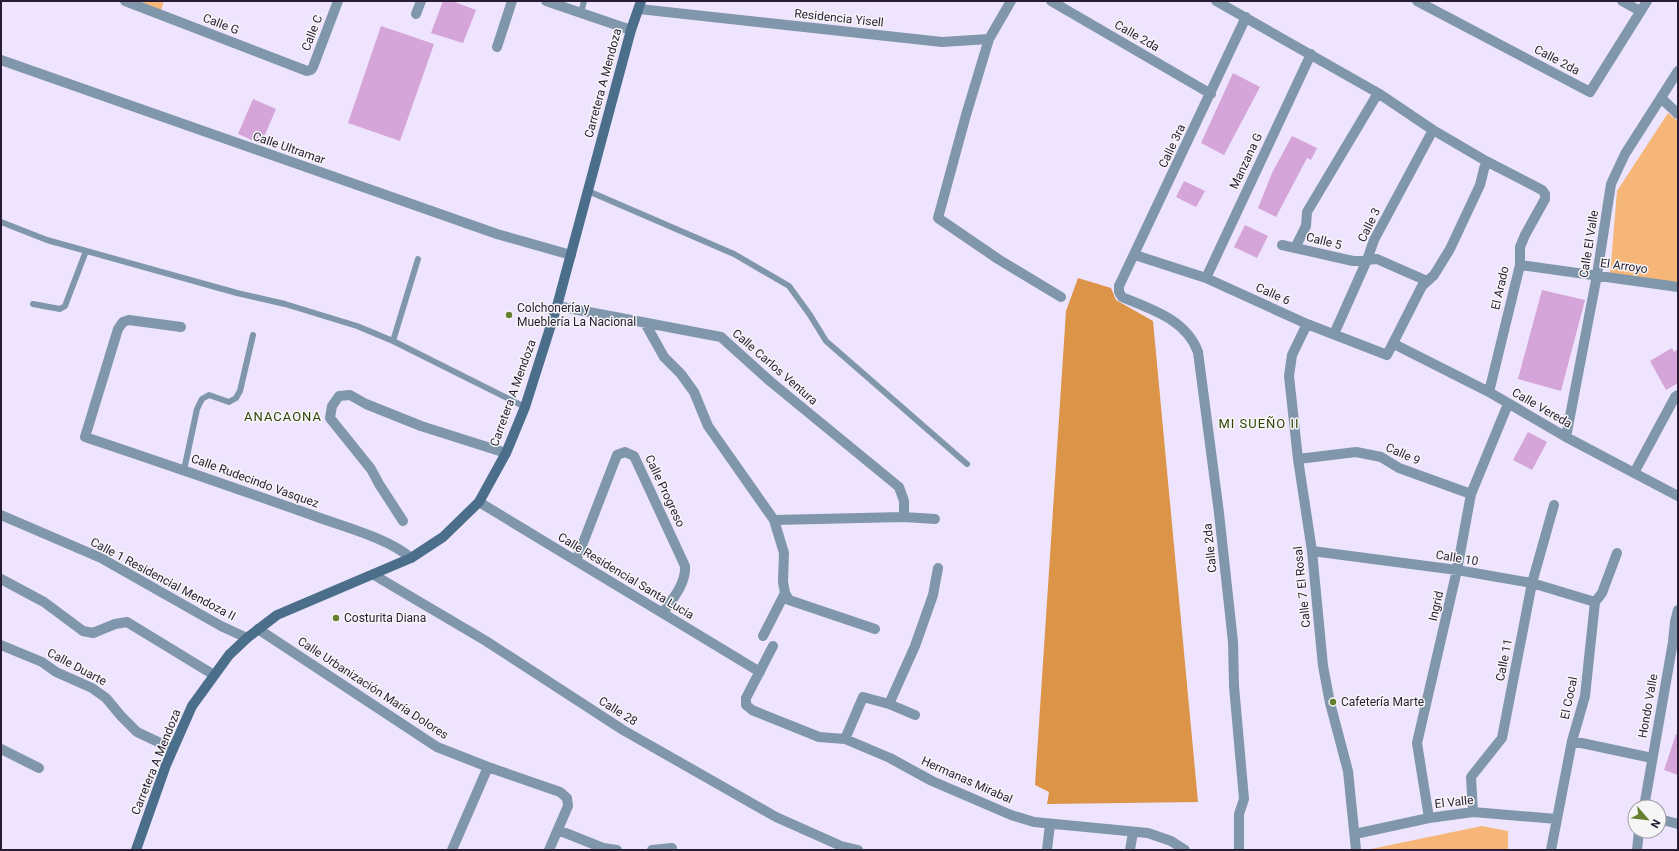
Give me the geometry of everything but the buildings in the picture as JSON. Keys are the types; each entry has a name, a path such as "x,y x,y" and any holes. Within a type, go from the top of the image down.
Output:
{"street":[{"name":"Calle G","path":"125,1 307,71"},
{"name":"Calle C","path":"307,71 314,67 338,1"},
{"path":"416,14 421,1"},
{"path":"497,47 512,1"},
{"path":"546,1 631,30"},
{"path":"1011,1 989,39 966,115 938,218 998,259 1061,297"},
{"name":"Calle 2da","path":"1051,1 1211,94"},
{"path":"1216,1 1378,93 1433,130 1486,162 1480,185 1450,249 1434,275 1422,286 1394,344"},
{"name":"Calle 2da","path":"1417,1 1590,92 1647,1"},
{"path":"1622,1 1640,11"},
{"name":"Residencia Yisell","path":"640,5 942,42 989,39"},
{"name":"Carretera A Mendoza","path":"136,850 159,784 192,706 230,655 247,638 276,615 412,558 443,537 479,502 506,453 525,407 557,306 631,30 640,5"},
{"name":"Calle 3ra","path":"1120,286 1246,17"},
{"name":"Manzana G","path":"1206,278 1310,54"},
{"name":"Calle Ultramar","path":"1,60 497,234 571,255"},
{"name":"Calle El Valle","path":"1566,437 1597,275 1611,184 1625,154 1678,71"},
{"path":"1296,248 1306,226 1307,212 1378,93"},
{"path":"1661,98 1678,114"},
{"name":"Calle 3","path":"1334,334 1367,260 1374,240 1433,130"},
{"name":"El Arado","path":"1486,162 1542,190 1545,194 1545,199 1520,247 1520,265 1489,392"},
{"name":"Calle 5","path":"1282,245 1353,262 1377,259 1427,281"},
{"name":"Calle 6","path":"1135,255 1206,278 1307,324 1386,355 1394,344"},
{"name":"El Arroyo","path":"1520,265 1678,287"},
{"name":"Calle 2da","path":"1120,286 1119,292 1122,297 1161,313 1176,323 1190,337 1198,352 1219,514 1233,642 1234,686 1244,798 1239,814 1239,850"},
{"name":"Calle Carlos Ventura","path":"557,306 721,337 771,382 899,488 904,501 904,517"},
{"name":"Calle Rudecindo Vasquez","path":"181,327 129,320 123,322 118,329 85,437 184,470 385,542 402,550 412,558"},
{"path":"644,323 664,357 694,392 708,426 774,520 784,553 784,593 763,636"},
{"name":"Calle 7 El Rosal","path":"1307,324 1292,355 1289,376 1298,460 1312,551 1323,666 1330,703 1348,771 1356,850"},
{"name":"Calle Vereda","path":"1394,344 1489,392 1566,437 1678,496"},
{"path":"403,521 371,469 330,418 332,406 339,396 350,395 366,404 421,426 506,453"},
{"path":"1634,473 1678,395"},
{"name":"Ingrid","path":"1430,818 1417,743 1457,570 1470,494 1508,404"},
{"name":"Calle Progreso","path":"576,561 617,455 625,452 634,456 685,566 685,575 682,583 663,613"},
{"name":"Calle 9","path":"1298,460 1356,452 1381,457 1399,468 1470,494"},
{"name":"Calle Residencial Santa Lucia","path":"479,502 760,672"},
{"name":"Calle 11","path":"1473,812 1471,777 1502,738 1532,583 1554,505"},
{"name":"Calle 1 Residencial Mendoza II","path":"1,515 101,558 221,626 247,638"},
{"path":"774,520 904,517 935,519"},
{"name":"Calle 10","path":"1312,551 1457,570 1532,583 1596,602"},
{"name":"El Cocal","path":"1551,850 1572,741 1585,696 1596,602 1602,593 1617,553"},
{"path":"889,704 915,646 934,595 938,568"},
{"name":"Calle 28","path":"374,575 486,641 623,730 776,817 840,848 858,850"},
{"path":"1,579 44,602 84,631 93,633 115,624 127,622 214,676"},
{"path":"784,593 789,600 875,629"},
{"name":"Hondo Valle","path":"1645,799 1652,758 1676,643 1674,622 1678,610"},
{"name":"Calle Urbanización María Dolores","path":"258,629 437,747 488,768 560,792 567,798 568,806 558,830"},
{"name":"Calle Duarte","path":"1,645 42,662 56,672 92,688 106,698 137,732 173,749"},
{"path":"760,672 774,646"},
{"name":"Hermanas Mirabal","path":"760,672 746,698 746,705 752,710 819,737 845,739 890,758 932,780 1011,815 1034,822 1148,833 1171,841 1185,850"},
{"path":"845,739 863,697 889,704 915,716"},
{"path":"1572,741 1652,758"},
{"path":"1,748 38,768"},
{"path":"452,850 488,768"},
{"name":"El Valle","path":"1355,834 1430,818 1473,812 1556,819"},
{"path":"1667,821 1678,824"},
{"path":"1047,850 1050,824"},
{"path":"549,850 558,830 603,848 617,850"},
{"path":"1130,850 1133,832"},
{"path":"1637,850 1638,839"},
{"path":"652,850 672,848"}],"lane":[{"path":"580,13 584,1"},
{"path":"588,191 734,254 790,286 826,341 967,464"},
{"path":"1,222 47,240 236,293 285,304 357,326 393,341 525,407"},
{"path":"33,304 60,309 65,306 86,251"},
{"path":"393,341 418,259"},
{"path":"184,470 197,410 202,399 209,395 229,402 236,398 240,391 253,335"}],"shaded area":[{"path":"139,1 164,1 161,10"},
{"path":"1668,113 1678,121 1678,284 1610,276 1617,191"},
{"path":"1078,278 1111,288 1116,300 1153,321 1198,802 1047,804 1049,792 1035,785 1066,311"},
{"path":"1482,826 1508,831 1508,850 1366,850"}],"place":[{"name":"Colchonería y Mueblería La Nacional","path":"509,315"},
{"name":"Costurita Diana","path":"336,618"},
{"name":"Cafetería Marte","path":"1333,702"}],"district":[{"name":"ANACAONA","path":"283,416"},
{"name":"MI SUEÑO II","path":"1259,423"}]}
